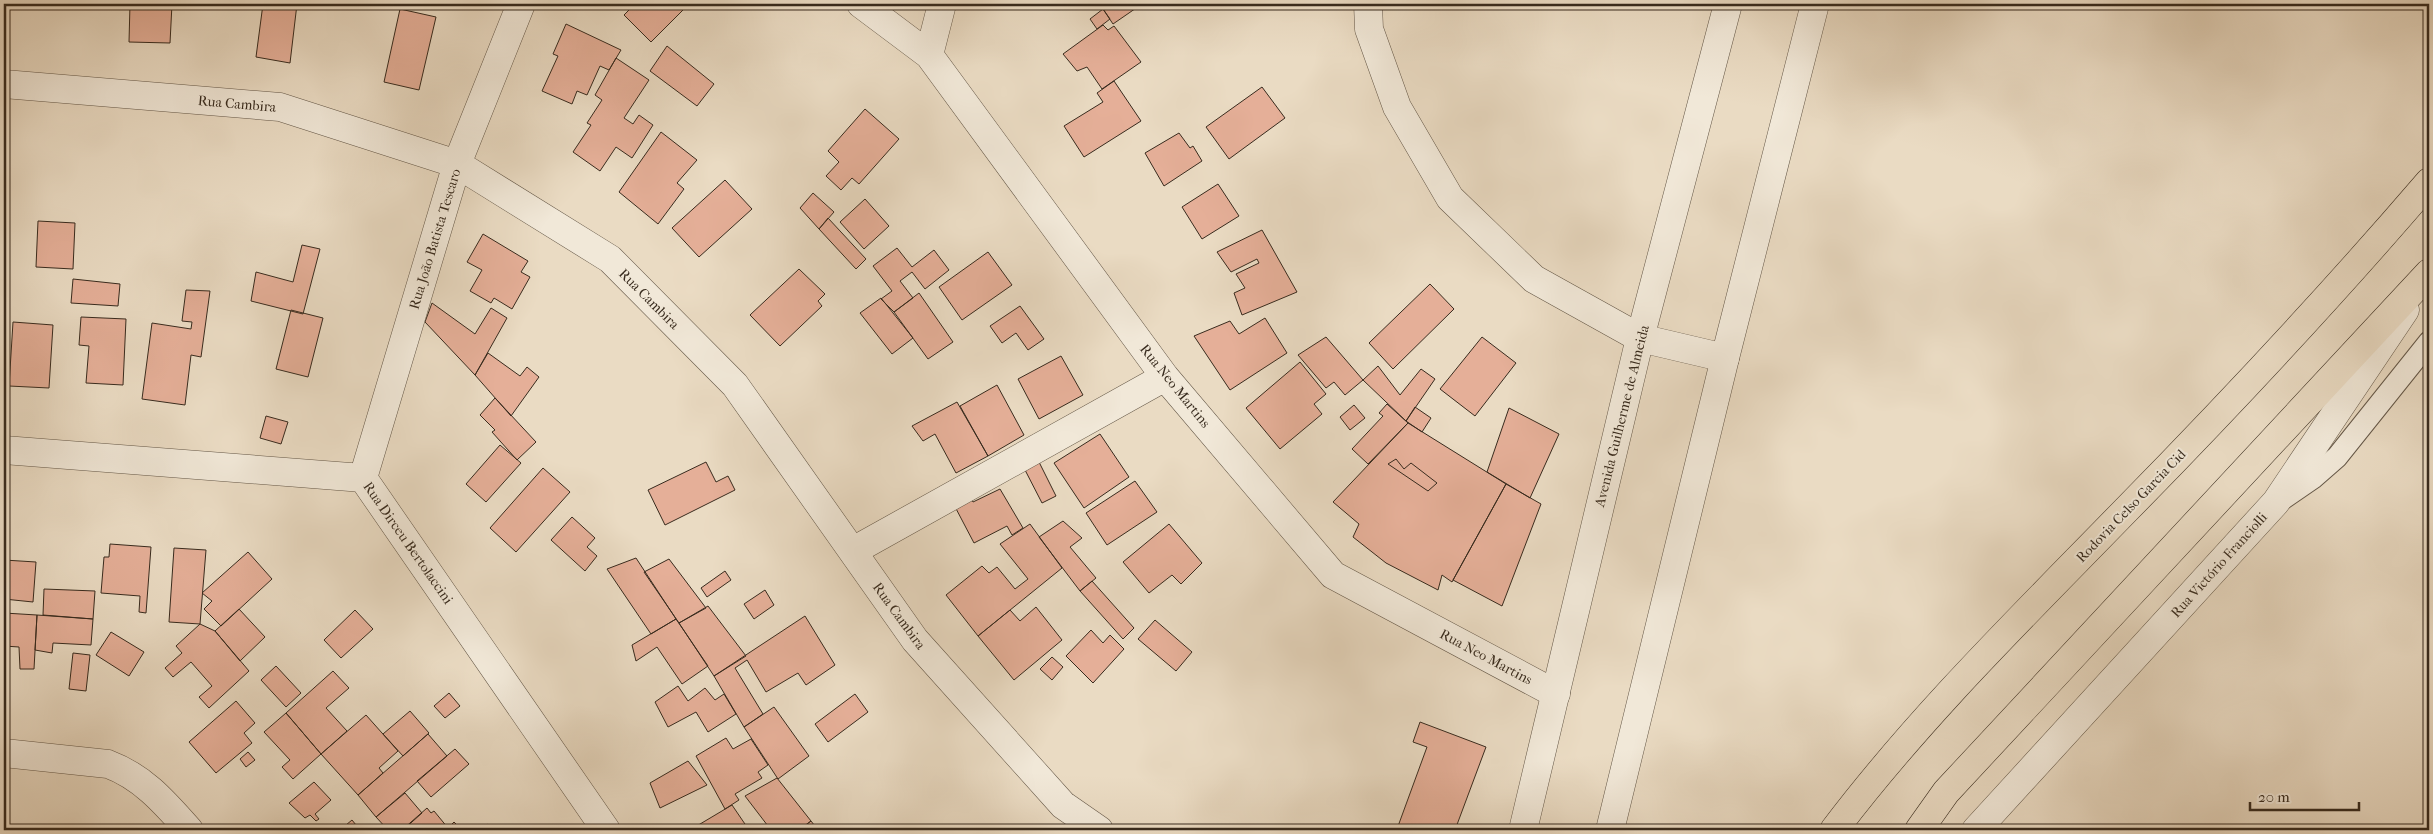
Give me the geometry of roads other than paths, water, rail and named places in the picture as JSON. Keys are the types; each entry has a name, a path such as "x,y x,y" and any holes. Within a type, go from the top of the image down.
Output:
{"highway":[{"name":"Rodovia Celso Garcia Cid","path":"1834,830 1866,788 1964,676 2190,446 2355,268 2429,182"},
{"path":"1919,830 1946,792 2429,274"}],"street":[{"name":"Rua João Batista Tescaro","path":"363,478 457,164 521,4"},
{"name":"Rua Neo Martins","path":"860,4 929,55 1165,377 1333,575 1556,694"},
{"path":"929,55 942,4"},
{"path":"1368,4 1369,29 1397,107 1450,198 1534,279 1640,338 1725,358"},
{"name":"Avenida Guilherme de Almeida","path":"1523,830 1640,338 1728,4"},
{"path":"1610,830 1725,358 1815,4"},
{"name":"Rua Cambira","path":"4,84 280,107 457,164 610,259 735,385 915,640 1063,805 1100,830"},
{"name":"Rua Victório Franciolli","path":"1976,830 2276,502 2429,274"},
{"path":"853,552 1165,377"},
{"name":"Rua Dirceu Bertolaccini","path":"4,450 363,478 606,830"},
{"path":"4,752 108,764 123,770 138,778 156,794 189,830"}],"lane":[{"path":"2276,502 2313,478 2337,457 2429,342"}]}
